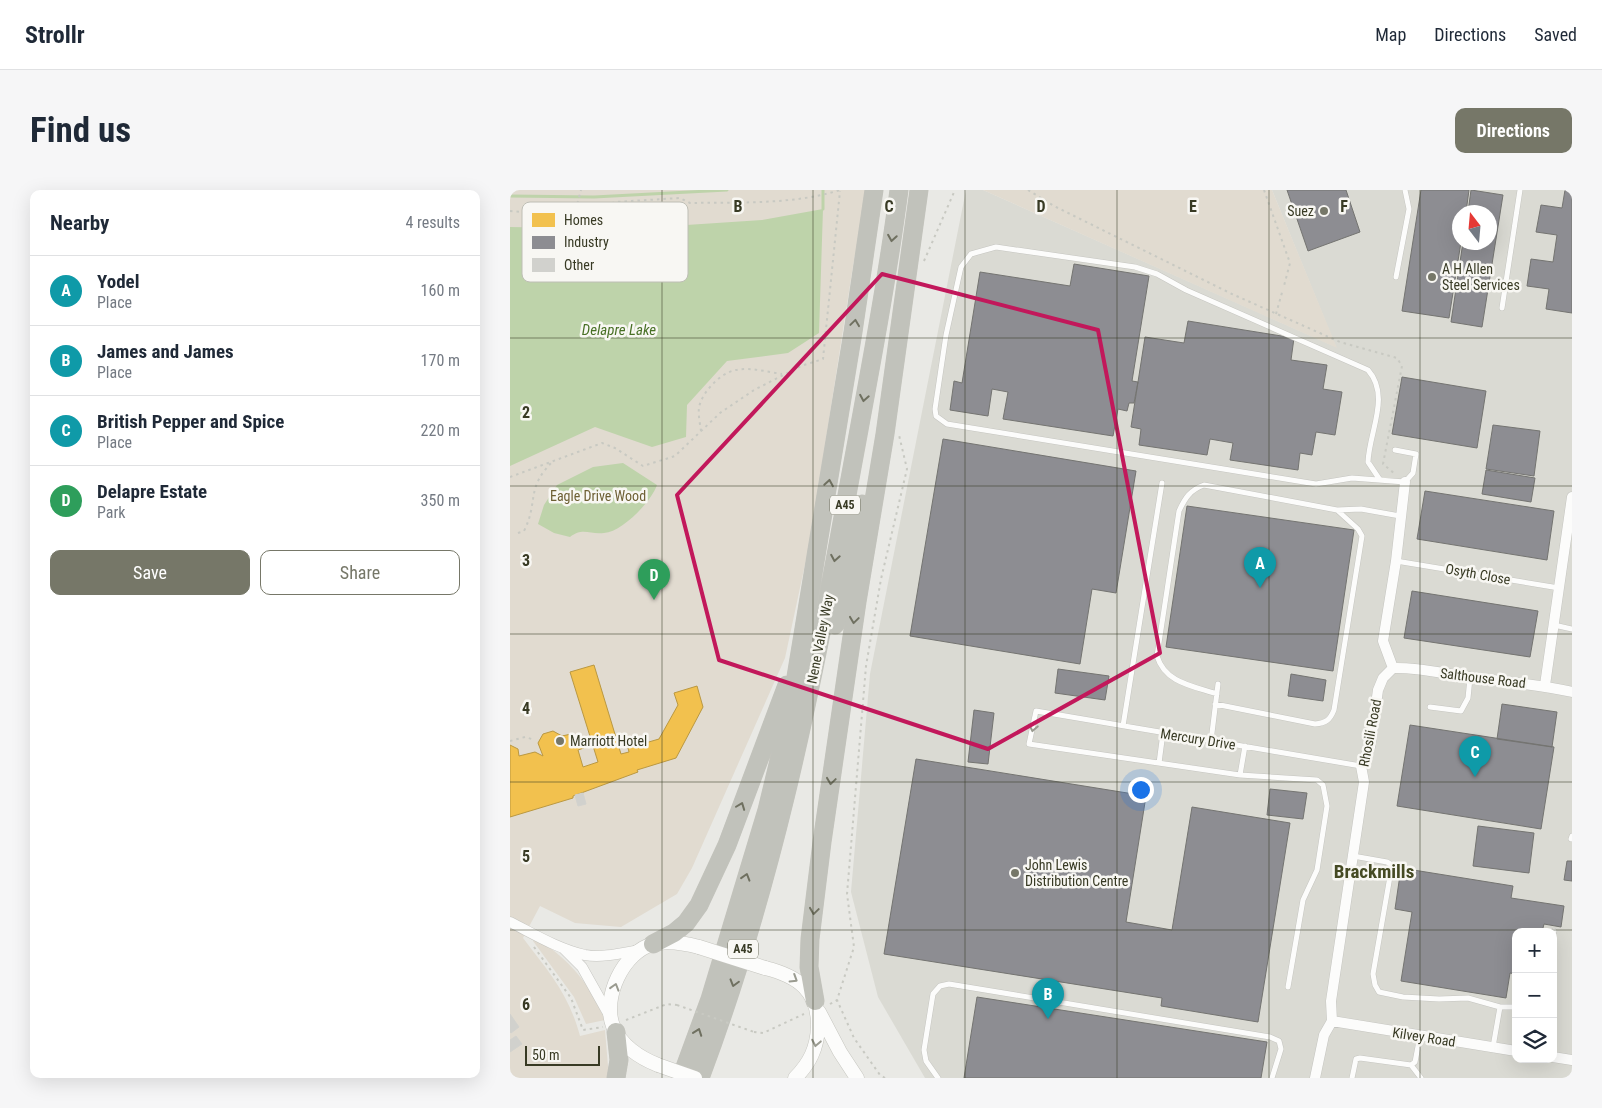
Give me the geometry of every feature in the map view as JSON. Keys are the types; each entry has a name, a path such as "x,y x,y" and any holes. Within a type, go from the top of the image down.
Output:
{"highway":[{"name":"Nene Valley Way","path":"681,1078 710,999 767,810 789,719 850,352 874,190"},
{"name":"Nene Valley Way","path":"700,1078 727,1006 781,818 817,663 877,328 899,190"},
{"path":"818,1007 809,967 810,939 822,842 919,190"},
{"path":"781,818 806,757 899,332"},
{"path":"648,946 674,933 686,923 699,905 727,845 800,652"},
{"path":"614,1024 619,1060 616,1078"}],"street":[{"path":"1393,668 1383,641 1396,561 1405,482"},
{"path":"1546,686 1572,496"},
{"name":"Salthouse Road","path":"1393,668 1410,668 1470,678 1546,686 1572,692"},
{"name":"Rhosili Road","path":"1315,1078 1324,1035 1332,1021 1331,1001 1364,782 1361,766 1370,747 1378,690 1383,678 1393,668"},
{"path":"510,922 563,949 586,955 613,955 669,942 699,946 778,971 798,981 818,1007 840,1052 857,1078"},
{"path":"614,1024 612,996 619,975 627,962 648,946"},
{"path":"563,949 582,967 614,1024 636,1054 658,1065 695,1078"},
{"path":"795,1078 805,1069 816,1048 818,1007"},
{"name":"Kilvey Road","path":"1332,1021 1512,1050"},
{"path":"1557,1058 1572,1060"}],"lane":[{"path":"1396,277 1409,209 1404,190"},
{"path":"1502,308 1520,190"},
{"path":"1380,480 1368,462 1379,396 1373,376 1368,370 1195,294 1157,274 1135,267 996,247 971,254 961,267 946,335 935,409 936,416 947,424 1316,484 1352,478 1405,482 1413,473 1416,454 1395,450"},
{"path":"1123,726 1162,483"},
{"path":"1216,694 1172,680 1160,666 1157,656 1179,511 1189,493 1204,485 1337,510 1360,509 1400,516"},
{"path":"1215,704 1315,724 1324,723 1330,719 1334,710 1362,536 1337,510"},
{"name":"Osyth Close","path":"1396,561 1559,588"},
{"path":"1553,625 1572,629"},
{"path":"1430,708 1461,711 1468,698 1470,678"},
{"path":"1211,741 1218,684"},
{"name":"Mercury Drive","path":"1159,764 1029,744 1036,712 1361,766"},
{"path":"1163,733 1159,764 1240,775 1317,780 1323,785 1327,794 1327,806 1317,870 1303,900 1288,987"},
{"path":"1240,775 1245,746"},
{"path":"1352,856 1387,862 1392,865 1373,974 1375,985 1379,992 1403,997 1468,998 1500,1007 1512,1007"},
{"path":"938,1078 926,1062 924,1050 933,994 940,986 949,984 1270,1037 1279,1041 1281,1049 1272,1078"},
{"path":"1493,1047 1500,1007"},
{"path":"1412,1065 1415,1062 1420,1036"},
{"path":"1352,1078 1356,1059 1360,1058 1412,1065 1421,1078"}],"path":[{"path":"510,477 602,443 616,448 643,466 675,456 731,404 784,374 823,359 840,190 761,202 690,202 680,198 615,202"},
{"path":"923,249 921,268 955,190"},
{"path":"1264,190 1290,263 1276,314"},
{"path":"701,431 699,407 708,390 724,374 735,370 750,369 784,374"},
{"path":"884,1078 854,1038 837,1000 854,947 847,894 866,666 881,579 907,470 898,431"},
{"path":"518,534 524,530 530,519 532,492 540,474 555,460"},
{"path":"510,741 526,736 535,740"},
{"path":"532,944 571,998 583,1030 614,1024 667,1004 677,1005 763,1034 818,1007 837,1000"}],"highlighted area":[{"path":"882,274 1098,330 1160,653 988,749 719,660 677,495"}],"shaded area":[{"path":"966,190 983,190 1336,347 1272,190 1572,190 1572,1078 925,1078 878,997 851,892 870,674"}],"green space":[{"name":"Eagle Drive Wood","path":"510,190 867,190 853,266 810,541 785,658 692,868 677,894 621,927 575,923 540,906 523,938 564,995 580,1036 605,1030 609,1078 510,1078"},
{"path":"983,190 1272,190 1337,348"},
{"path":"537,938 560,955 577,973 592,994 605,1020 586,1024 574,997 533,941"}],"water":[{"name":"Delapre Lake","path":"823,209 819,333 788,353 727,361 687,405 686,437 652,447 595,427 510,466 510,227 522,227 522,282 688,282 688,225 762,220"},
{"path":"623,463 657,485 649,500 627,522 604,533 579,532 570,537 554,533 538,524 544,505 557,485 593,467"}],"building: Homes":[{"name":"Marriott Hotel","path":"594,665 621,754 629,752 628,748 659,739 678,705 674,693 697,686 703,707 676,758 637,770 638,772 573,796 573,798 510,817 510,745 518,749 519,756 535,752 543,756 538,743 543,734 553,731 562,736 571,734 574,737 580,735 584,748 578,750 583,767 598,762 570,672"}],"building: Industry":[{"name":"Suez","path":"1287,190 1346,190 1360,232 1308,251"},
{"name":"A H Allen Steel Services","path":"1421,190 1469,190 1467,205 1452,205 1452,250 1460,250 1449,318 1402,311"},
{"path":"1471,190 1503,195 1497,233 1497,205 1469,205"},
{"path":"1565,190 1572,190 1572,313 1546,309 1549,289 1527,286 1531,259 1553,262 1557,235 1536,232 1541,205 1562,208"},
{"path":"1462,250 1494,250 1482,327 1451,322"},
{"path":"1074,264 1149,276 1132,381 1138,382 1134,403 1129,403 1127,411 1118,409 1113,436 1003,419 1008,392 992,389 988,416 950,410 954,381 962,383 980,272 1070,286"},
{"path":"1188,321 1294,338 1291,360 1327,365 1323,389 1342,392 1335,435 1316,432 1312,455 1300,453 1298,470 1230,460 1233,443 1210,439 1207,455 1139,445 1141,429 1131,427 1145,337 1184,343"},
{"path":"1402,377 1486,391 1477,448 1392,434"},
{"path":"1493,425 1540,431 1534,476 1486,469"},
{"path":"943,439 1136,471 1116,593 1092,589 1080,664 910,636"},
{"path":"1486,470 1535,478 1531,502 1482,494"},
{"path":"1425,491 1554,511 1547,560 1417,539"},
{"path":"1187,506 1354,530 1333,671 1166,647"},
{"path":"1412,591 1538,611 1530,657 1404,638"},
{"path":"1058,669 1109,676 1105,700 1055,693"},
{"path":"1291,674 1326,680 1323,701 1288,696"},
{"path":"1502,704 1557,712 1552,747 1497,739"},
{"path":"974,710 994,713 988,764 968,762"},
{"path":"1410,725 1554,747 1541,829 1397,806"},
{"name":"John Lewis Distribution Centre","path":"916,759 1146,796 1126,922 1172,930 1192,807 1290,823 1258,1022 1161,1006 1162,998 884,954"},
{"path":"1270,789 1307,793 1303,819 1267,815"},
{"path":"1478,826 1534,833 1529,873 1473,866"},
{"path":"1567,861 1572,861 1572,881 1564,880"},
{"path":"1401,868 1513,886 1511,898 1564,906 1561,927 1544,924 1543,928 1512,928 1512,973 1510,973 1506,998 1401,981 1412,912 1395,909"},
{"path":"977,997 1267,1042 1261,1078 964,1078"}],"building: Other":[{"path":"583,793 586,804 578,806 575,795"},
{"path":"510,1014 519,1027 511,1033 510,1032"},
{"path":"516,1036 522,1044 510,1052 510,1040"}],"waterway":[{"path":"510,196 594,197 727,190"},
{"path":"823,190 823,209"}],"place":[{"name":"Suez","path":"1324,211"},
{"name":"A H Allen Steel Services","path":"1432,277"},
{"name":"Yodel","path":"1260,588"},
{"name":"Delapre Estate","path":"654,600"},
{"name":"Marriott Hotel","path":"560,741"},
{"name":"British Pepper and Spice","path":"1475,777"},
{"name":"John Lewis Distribution Centre","path":"1015,873"},
{"name":"James and James","path":"1048,1019"}],"district":[{"name":"Brackmills","path":"1374,871"}]}
